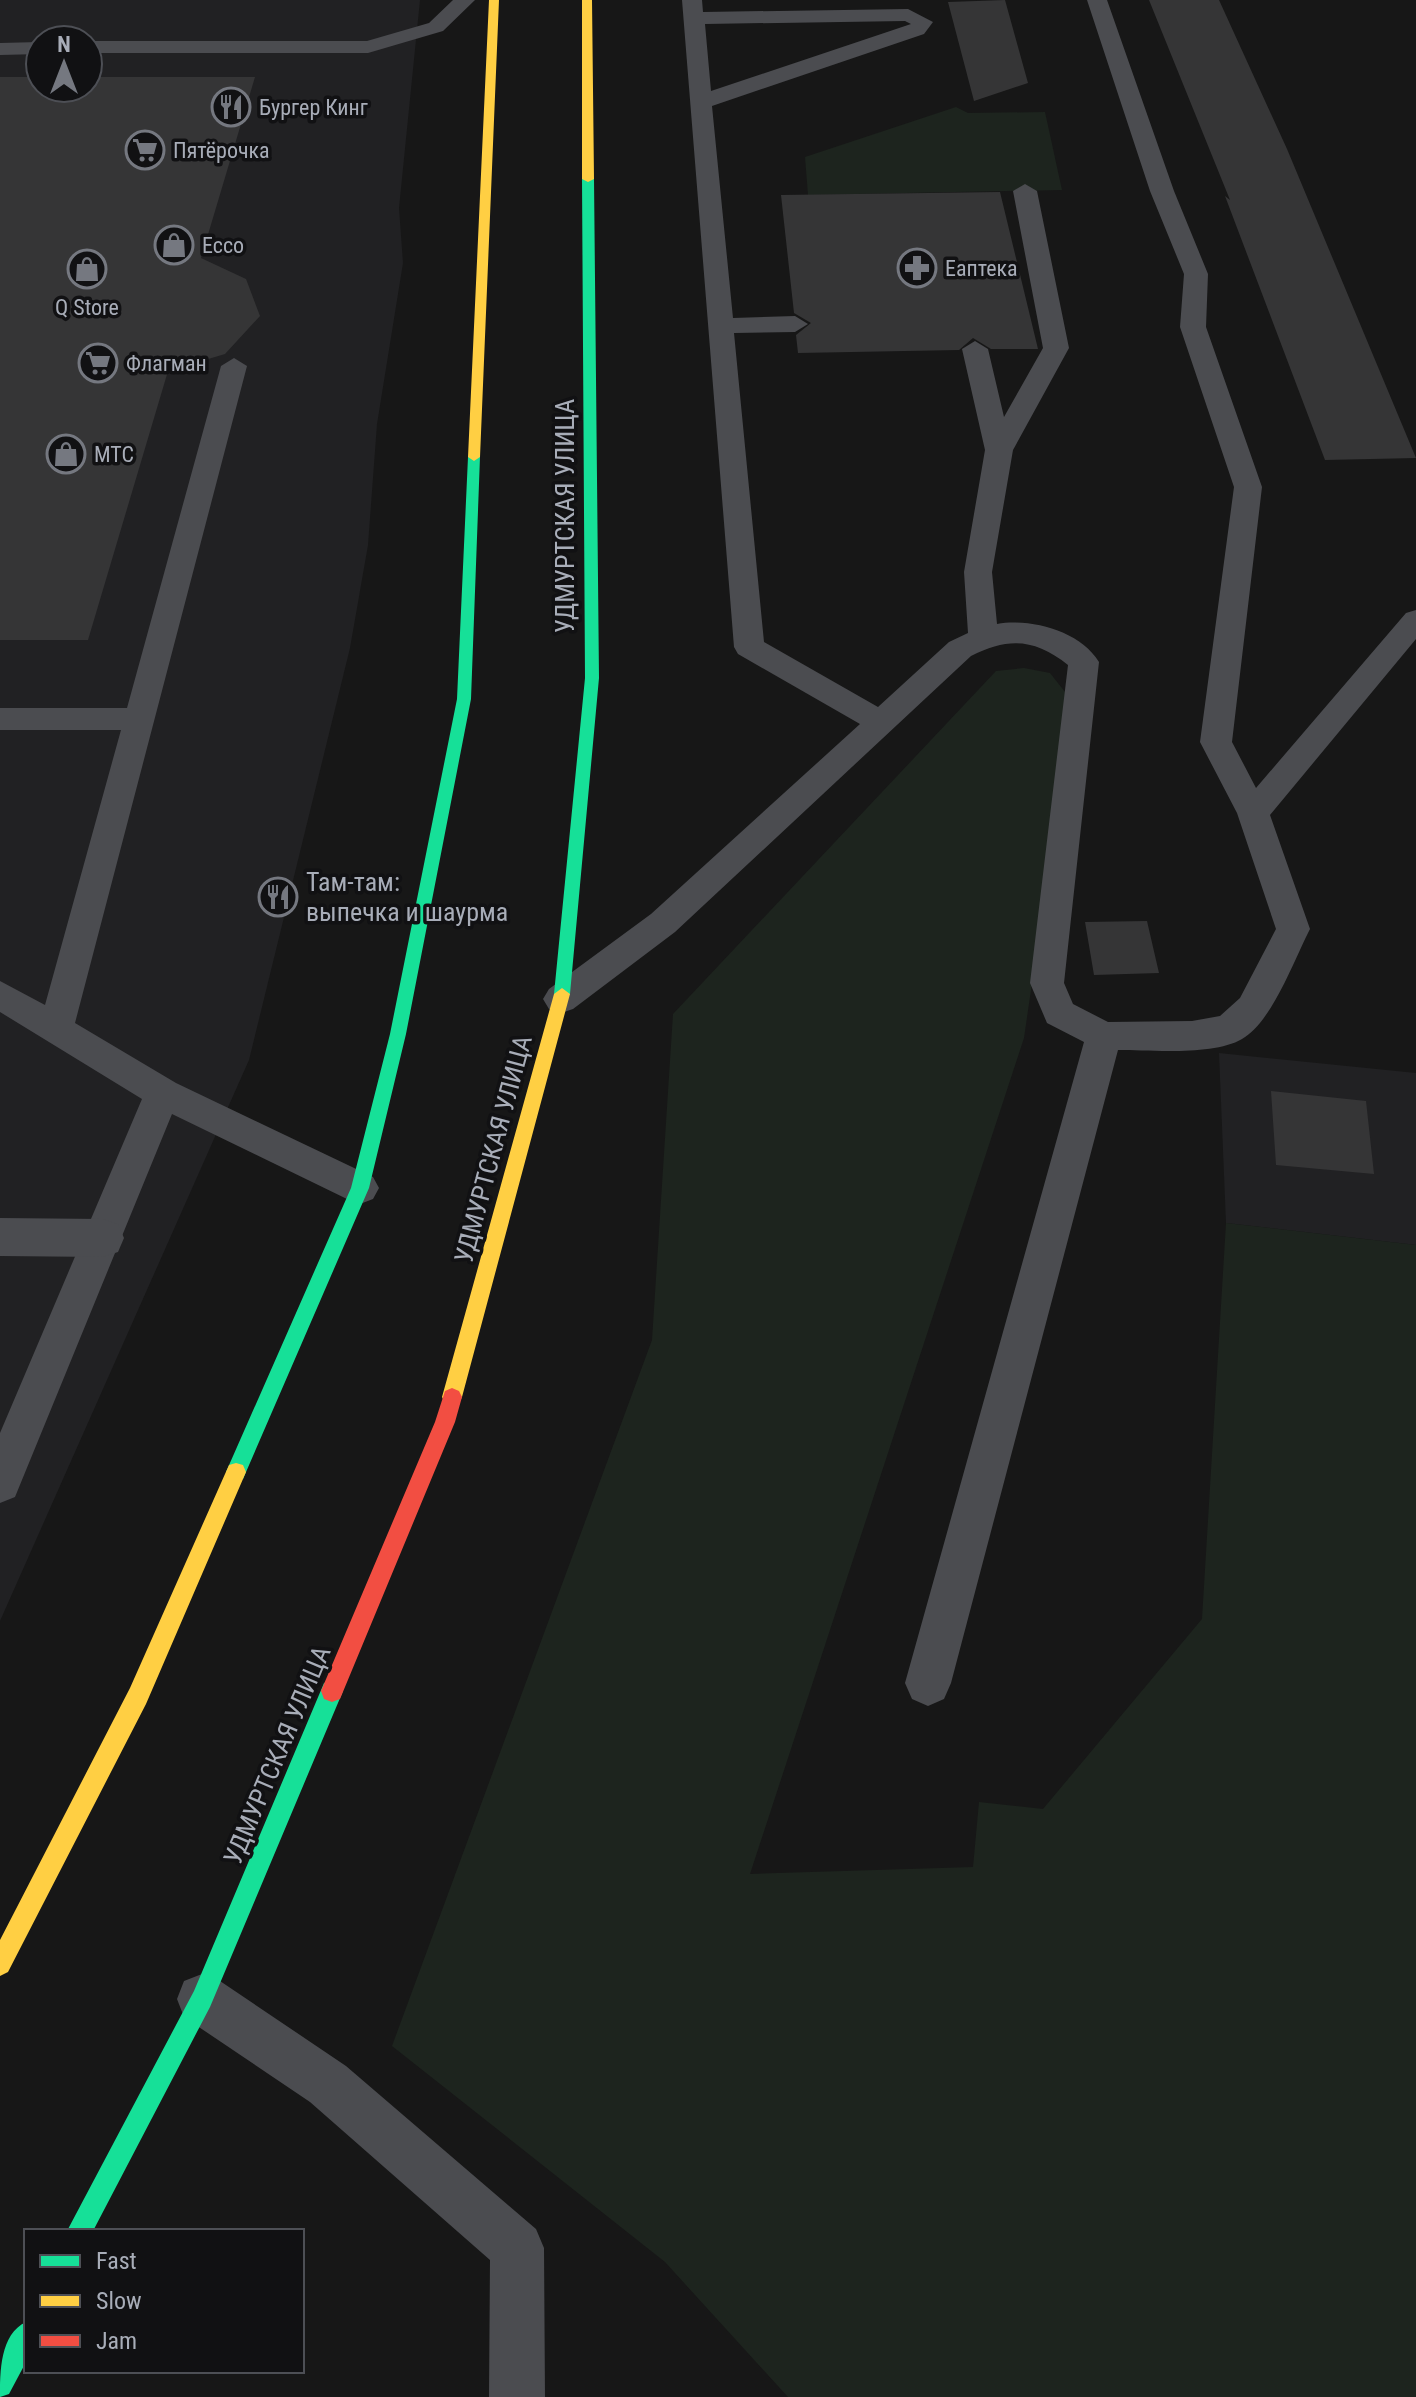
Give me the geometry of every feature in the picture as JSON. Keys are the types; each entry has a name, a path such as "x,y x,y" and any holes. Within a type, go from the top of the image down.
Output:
{"main road":[{"path":"0,1964 138,1696 360,1188 398,1034 464,699 494,0"},
{"name":"УДМУРТСКАЯ УЛИЦА","path":"81,2229 202,1999 445,1422 561,999 592,678 587,0"},
{"path":"0,2385 24,2339"}],"street":[{"path":"0,1237 102,1238"}],"lane":[{"path":"104,47 368,47 436,27 465,0"},
{"path":"561,999 663,923 960,649 983,636 1037,633 1059,641 1084,662 1047,983 1059,1013 1104,1036 1192,1035 1230,1029 1252,1008 1293,929 1253,813 1216,742 1248,487 1193,327 1196,274 1162,191 1097,0"},
{"path":"701,102 917,30 923,22 908,15 692,9 749,647 881,722"},
{"path":"0,49 24,48"},
{"path":"983,636 978,572 999,450 1056,348 1025,191"},
{"path":"721,326 795,324"},
{"path":"975,349 999,450"},
{"path":"56,1029 234,366"},
{"path":"1253,813 1416,620"},
{"path":"3,727 139,719"},
{"path":"0,995 163,1093 360,1188"},
{"path":"928,1683 1104,1036"},
{"path":"0,1483 163,1093"},
{"path":"202,1999 328,2084 517,2248 517,2397"}],"shaded area":[{"path":"0,0 420,0 399,208 403,263 377,424 368,545 350,648 249,1060 0,1621"},
{"path":"956,107 968,113 1045,112 1062,190 808,195 805,157"},
{"path":"1024,668 1050,673 1073,702 1024,1038 750,1874 973,1867 979,1802 1043,1809 1202,1619 1226,1223 1416,1245 1416,2397 788,2397 665,2262 392,2046 652,1340 673,1014 996,671"},
{"path":"1219,1053 1416,1073 1416,1245 1226,1223"}],"building":[{"path":"1005,0 1028,83 974,101 948,2"},
{"path":"1149,0 1219,0 1287,149 1416,458 1325,460 1225,196 1230,200"},
{"name":"Флагман","path":"0,77 24,77 24,104 104,104 104,77 255,77 201,258 246,279 260,316 225,354 168,371 88,640 0,640"},
{"path":"1000,192 1038,349 991,349 973,338 959,350 798,353 796,335 811,323 794,313 781,195"},
{"path":"1147,921 1159,973 1094,975 1085,922"},
{"path":"1271,1091 1366,1101 1374,1174 1276,1165"}],"traffic: fast":[{"path":"562,994 592,678 588,179"},
{"path":"236,1472 360,1188 398,1034 464,699 474,457"},
{"path":"81,2229 202,1999 332,1691"},
{"path":"0,2385 24,2339"}],"traffic: slow":[{"path":"474,457 494,0"},
{"path":"587,0 588,179"},
{"path":"452,1397 562,994"},
{"path":"0,1964 138,1696 236,1472"}],"traffic: jam":[{"path":"332,1691 445,1422 452,1397"}],"place":[{"name":"Бургер Кинг","path":"231,107"},
{"name":"Пятёрочка","path":"145,150"},
{"name":"Ecco","path":"174,245"},
{"name":"Еаптека","path":"917,268"},
{"name":"Q Store","path":"87,269"},
{"name":"Флагман","path":"98,363"},
{"name":"МТС","path":"66,454"},
{"name":"Там-там: выпечка и шаурма","path":"278,897"}]}
